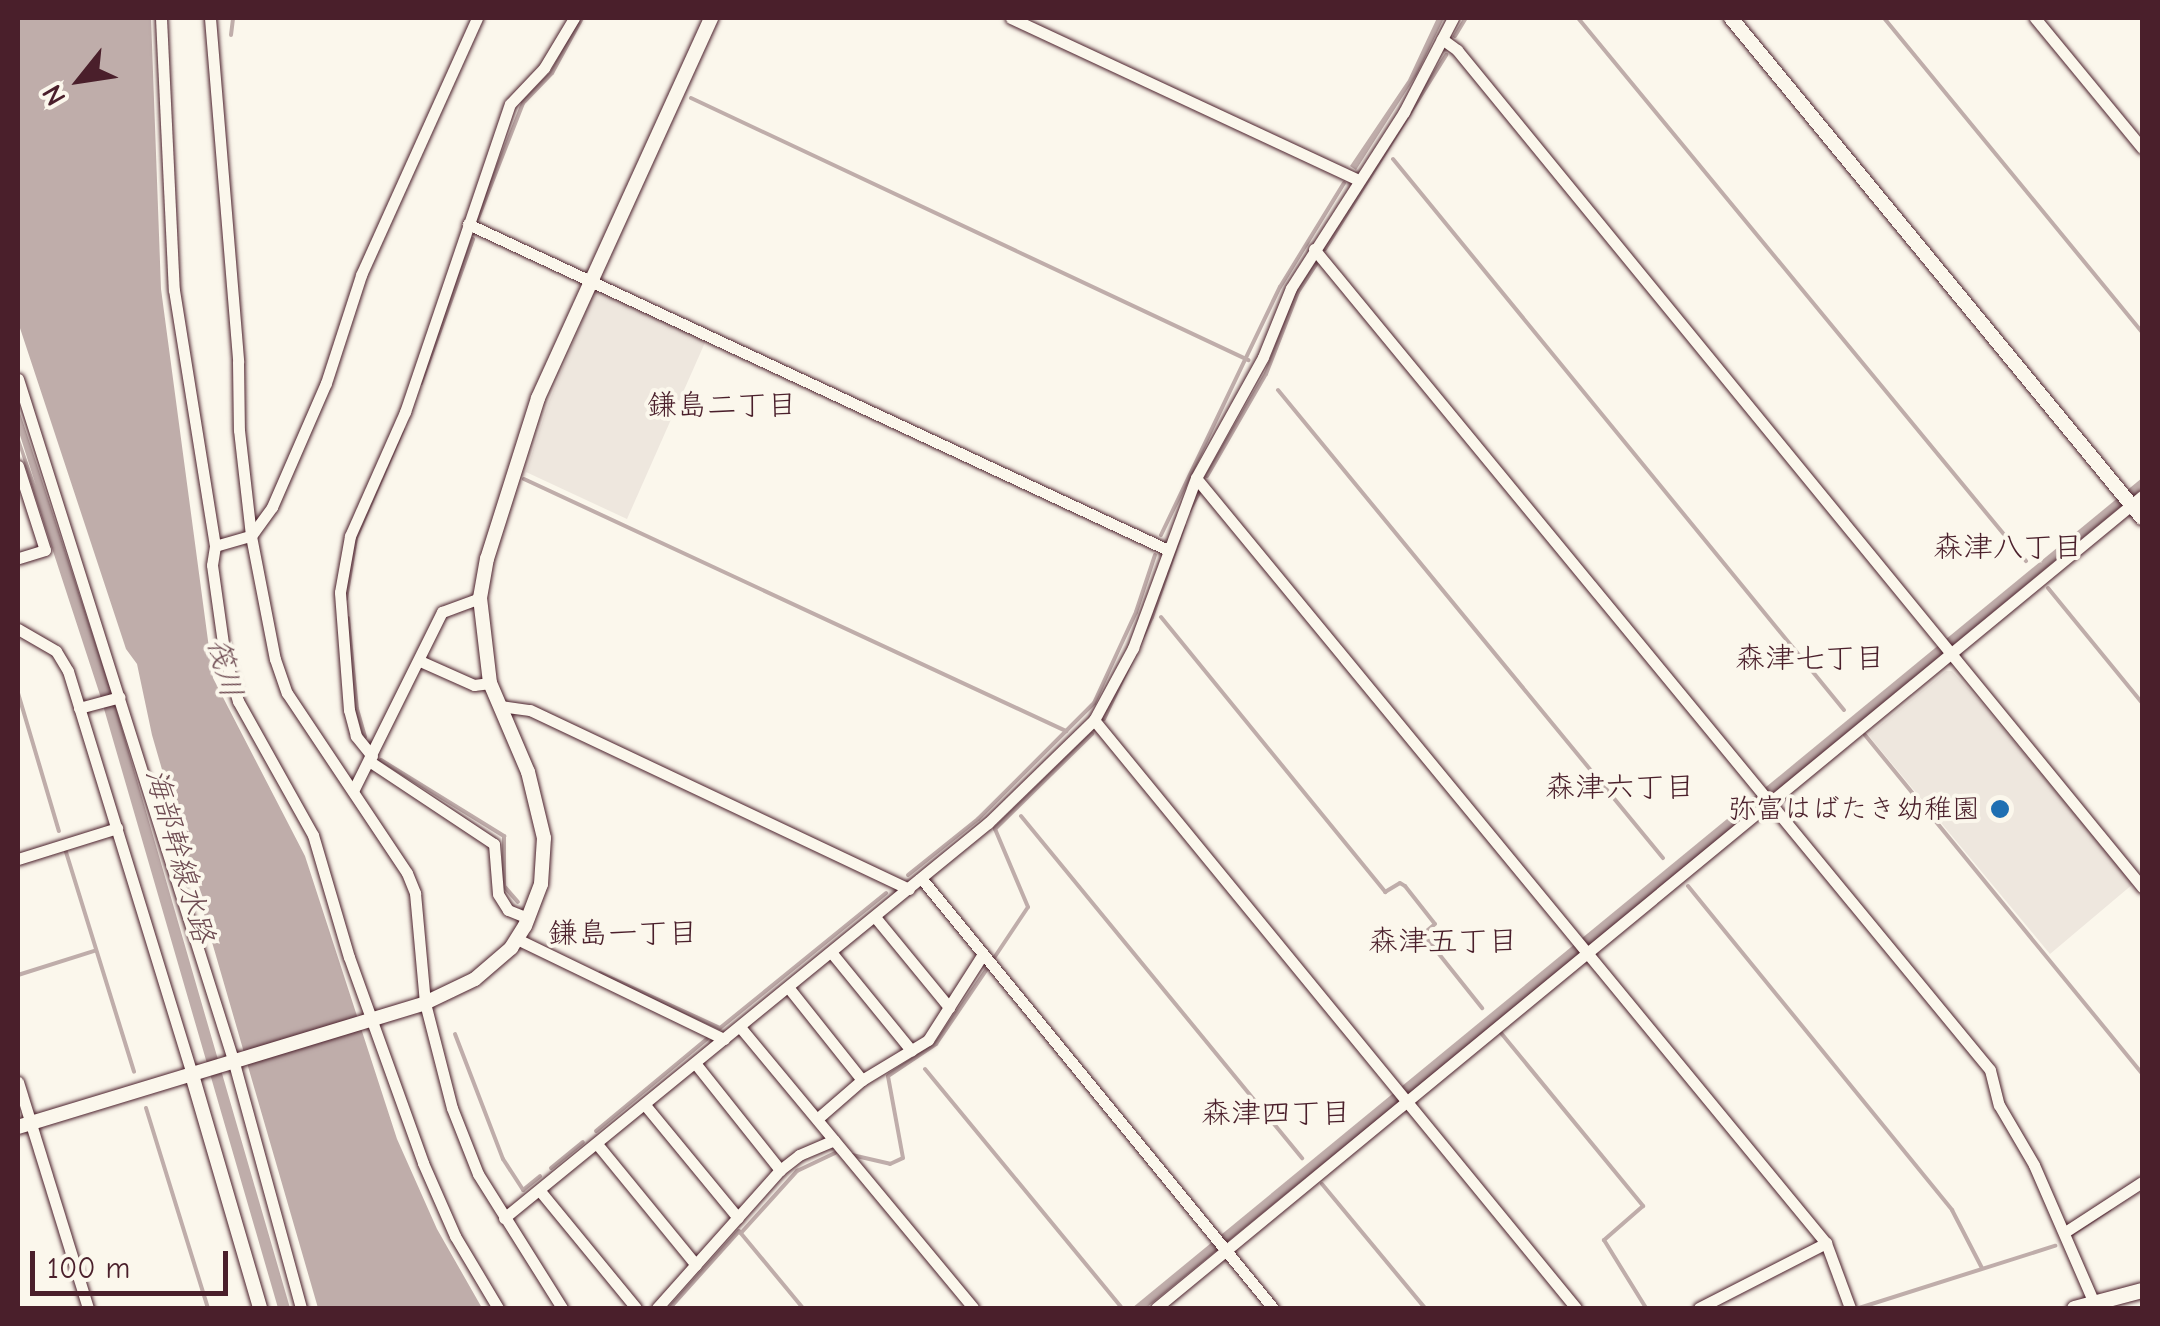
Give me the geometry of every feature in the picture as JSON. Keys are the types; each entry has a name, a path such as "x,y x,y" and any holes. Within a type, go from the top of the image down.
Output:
{"main road":[{"path":"2074,1308 2142,1290"}],"street":[{"path":"161,18 174,290 214,546 212,566 221,633 238,701 313,835 349,957 423,1163 455,1236 498,1308"},
{"path":"210,18 238,362 239,430 252,536 281,679 407,873 415,893 425,1003 452,1108 478,1174 562,1308"},
{"path":"214,546 252,536 272,507 326,383 361,276 477,18"},
{"path":"528,918 508,910 498,894 494,844 363,750 349,710 340,592 350,536 405,412 510,104 544,68 574,18"},
{"path":"24,1125 425,1003 475,979 517,939 541,884 544,838 528,772 490,683 480,598 504,501 538,398 711,18"},
{"path":"1011,18 1357,180"},
{"path":"504,1218 988,823 1094,720 1133,648 1166,549 1196,478 1263,357 1291,288 1404,112 1453,18"},
{"path":"1731,18 2120,492 2137,500 2142,518"},
{"path":"2036,18 2142,148"},
{"path":"1442,40 1457,50 2142,887"},
{"path":"468,224 1166,549"},
{"path":"1314,249 1990,1070 1999,1105 2065,1232 2094,1303"},
{"path":"18,379 234,1062 301,1308"},
{"path":"18,466 45,550 18,558"},
{"path":"1196,478 1826,1243 1850,1308"},
{"path":"1156,1308 1222,1246 1403,1097 1588,955 1767,798 2137,500"},
{"path":"354,788 442,612 480,598"},
{"path":"18,629 56,651 68,672 260,1308"},
{"path":"420,661 474,685 490,683"},
{"path":"80,708 118,697"},
{"path":"500,706 530,710 908,889"},
{"path":"1094,720 1576,1308"},
{"path":"18,859 118,828"},
{"path":"921,878 1274,1308"},
{"path":"875,916 949,1008"},
{"path":"517,939 724,1039"},
{"path":"831,952 911,1050"},
{"path":"817,1119 862,1080 928,1040 983,954"},
{"path":"788,988 862,1080"},
{"path":"740,1027 973,1308"},
{"path":"695,1064 780,1170"},
{"path":"18,1082 24,1125 88,1308"},
{"path":"644,1105 738,1218"},
{"path":"657,1308 780,1170 799,1155 834,1140"},
{"path":"596,1144 696,1265"},
{"path":"2065,1232 2142,1182"},
{"path":"540,1191 636,1308"},
{"path":"1699,1308 1826,1243"}],"shaded area":[{"path":"18,18 151,18 161,289 213,678 305,856 397,1139 437,1229 482,1308 318,1308 152,735 137,664 126,649 18,322"},
{"path":"1437,18 1444,18 1417,74 1356,170 1350,166 1408,80"},
{"path":"596,287 707,338 627,519 526,472 548,404"},
{"path":"18,407 112,694 290,1308 278,1308 100,695 18,444 18,434 36,486 18,429"},
{"path":"2142,478 2142,489 1409,1094 1146,1308 1132,1308"},
{"name":"弥富はばたき幼稚園","path":"1946,671 1952,671 1984,706 2133,884 2050,954 1868,735"}],"waterway":[{"path":"231,35 233,18"},
{"path":"478,218 523,103 552,73 582,18"},
{"path":"1455,36 1466,18"},
{"path":"1578,18 2026,561"},
{"path":"1884,18 2142,332"},
{"path":"1325,249 1446,55"},
{"path":"691,98 1248,360"},
{"path":"1393,159 1844,710"},
{"path":"1161,535 1280,287 1344,183"},
{"path":"421,383 473,239"},
{"path":"1207,476 1266,374 1298,292 1316,264"},
{"path":"1278,390 1663,858"},
{"path":"346,599 356,538 403,429"},
{"path":"524,479 1066,731"},
{"path":"1189,511 1199,493"},
{"path":"1104,719 1152,617 1184,525"},
{"path":"908,875 978,819 1094,703 1136,612 1155,555"},
{"path":"2048,588 2142,703"},
{"path":"1161,617 1385,892 1400,883 1405,886 1435,924 1423,934 1482,1008"},
{"path":"348,618 357,709 365,737"},
{"path":"18,693 59,831"},
{"path":"994,958 1028,907 995,829 1092,734"},
{"path":"1865,735 2142,1074"},
{"path":"381,760 504,836 504,886 518,902"},
{"path":"1021,816 1302,1158"},
{"path":"66,852 134,1072"},
{"path":"1688,886 1952,1210 1982,1268"},
{"path":"600,973 720,1028 886,893"},
{"path":"18,975 94,951"},
{"path":"852,1155 890,1164 903,1158 888,1076 936,1044 987,969"},
{"path":"1501,1033 1643,1206 1604,1240 1646,1308"},
{"path":"455,1034 503,1159 523,1190 540,1176"},
{"path":"596,1131 707,1039"},
{"path":"925,1069 1121,1307"},
{"path":"146,1108 208,1308"},
{"path":"551,1168 583,1142"},
{"path":"741,1233 797,1171 835,1153"},
{"path":"1322,1184 1425,1308"},
{"path":"2072,1234 2110,1209"},
{"path":"670,1308 739,1231 803,1308"},
{"path":"1859,1308 2055,1246"}],"place":[{"name":"弥富はばたき幼稚園","path":"2000,809"}],"district":[{"name":"鎌島二丁目","path":"722,406"},
{"name":"森津八丁目","path":"2008,548"},
{"name":"森津七丁目","path":"1810,659"},
{"name":"森津六丁目","path":"1620,788"},
{"name":"鎌島一丁目","path":"623,934"},
{"name":"森津五丁目","path":"1443,942"},
{"name":"森津四丁目","path":"1276,1114"}],"water label":[{"name":"筏川","path":"224,668"},
{"name":"海部幹線水路","path":"179,856"}]}
